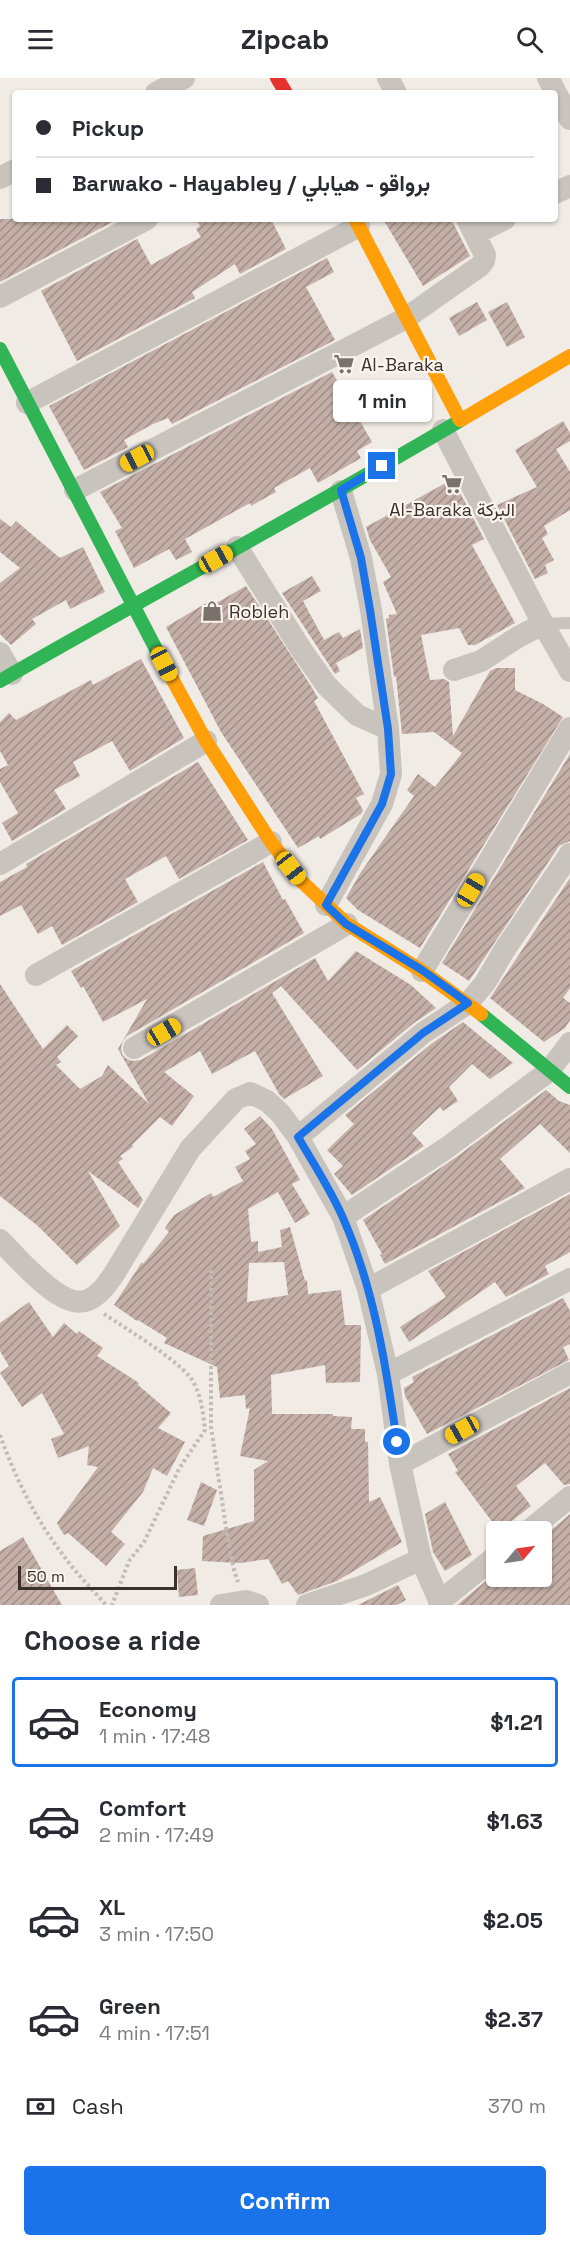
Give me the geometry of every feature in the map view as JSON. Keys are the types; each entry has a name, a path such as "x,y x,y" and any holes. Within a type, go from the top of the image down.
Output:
{"street":[{"path":"162,90 184,78"},
{"path":"558,96 570,118"},
{"path":"0,297 141,222"},
{"path":"75,490 406,318 480,266 485,255 471,227 492,222"},
{"path":"27,403 357,223 406,318 543,624 570,671"},
{"path":"0,349 75,490 132,605 206,741 271,842 300,880 346,924 422,970 468,1003 570,1087"},
{"path":"0,653 6,678 132,605 341,490 570,356"},
{"path":"326,905 382,804 391,774 388,729 361,558 341,490"},
{"path":"237,547 301,650 327,686 357,716 388,729"},
{"path":"454,670 481,661 543,624"},
{"path":"422,970 570,728"},
{"path":"0,864 206,741"},
{"path":"36,975 271,842"},
{"path":"298,1137 423,1033 468,1003 485,983 505,949 570,854"},
{"path":"134,1048 346,924"},
{"path":"343,1217 448,1147 549,1071 570,1043"},
{"path":"0,1240 54,1293 69,1300 86,1301 102,1290 114,1274 190,1149 237,1100 250,1093 267,1101 280,1113 298,1137 343,1217 368,1289 388,1374 400,1464 421,1559 440,1603 486,1564"},
{"path":"368,1289 570,1179"},
{"path":"388,1374 570,1279"},
{"path":"400,1464 570,1373"},
{"path":"540,1521 570,1497"},
{"path":"307,1605 366,1585 421,1559"},
{"path":"221,1605 252,1603"}],"lane":[{"path":"543,624 570,623"}],"path":[{"path":"211,1270 211,1427 234,1570 252,1603"},
{"path":"86,1301 166,1357 190,1378 202,1404 205,1430"},
{"path":"112,1605 129,1561 144,1542 179,1469 205,1430 211,1427"},
{"path":"0,1435 8,1458 45,1528 63,1556 106,1605"}],"building":[{"path":"0,219 12,219 12,222 112,222 0,282"},
{"path":"198,222 272,222 286,249 240,274 235,264 192,292 195,298 77,361 41,291 137,239 151,265 201,237 196,229 200,226"},
{"path":"385,222 453,222 470,256 423,286"},
{"path":"327,258 334,272 306,287 335,340 172,424 168,418 153,424 124,440 128,447 84,470 49,406"},
{"path":"477,302 487,320 459,336 449,318"},
{"path":"507,302 525,337 507,347 488,312"},
{"path":"332,372 346,396 350,394 361,414 357,416 372,442 357,451 361,458 318,483 310,468 274,488 276,492 251,506 250,503 185,539 192,552 176,560 169,549 134,568 115,531 122,528 100,492"},
{"path":"563,421 570,433 570,441 556,449 570,472 570,510 544,526 548,534 542,538 554,560 545,565 548,573 535,579 497,505 537,487 515,450"},
{"path":"453,479 484,539 472,545 515,623 475,645 468,645 459,628 421,635 430,680 444,679 449,682 453,736 490,671 496,668 515,668 515,690 563,717 420,948 358,910 346,898 361,872 414,796 407,790 418,774 435,787 462,753 434,732 402,734 396,676 394,677 386,619 389,615 397,614 383,582 391,577 370,540 366,527"},
{"path":"0,519 11,527 16,521 60,558 83,547 105,592 70,609 66,600 32,619 36,624 11,645 0,634 0,583 20,568 0,552"},
{"path":"312,576 321,591 303,601 324,640 339,632 343,638 360,629 363,648 336,663 340,671 335,674 282,593"},
{"path":"246,586 318,698 314,701 364,794 356,798 363,810 361,814 320,839 319,836 298,848 221,732 166,627 208,602 211,606"},
{"path":"141,659 184,738 130,771 112,741 73,762 80,776 54,790 66,809 12,841 2,823 18,813 0,782 0,769 8,765 0,751 0,722 9,713 16,720 91,680 93,685"},
{"path":"570,754 570,841 559,846 469,981 442,963"},
{"path":"198,762 248,840 179,879 166,856 125,879 138,902 62,945 52,926 38,934 21,905 0,916 0,882 27,867 26,864"},
{"path":"263,862 304,933 127,1036 121,1047 122,1054 127,1059 141,1060 315,958 328,981 356,951 411,985 436,1008 357,1070 281,986 272,993 323,1076 284,1099 255,1051 212,1074 200,1051 164,1072 194,1096 172,1126 160,1117 132,1145 133,1147 120,1156 123,1159 118,1162 143,1200 138,1208 88,1171 120,1226 77,1265 38,1226 0,1196 0,984 43,1049 67,1025 78,1036 57,1057 61,1062 56,1065 80,1089 102,1076 108,1065 149,1104 118,1049 147,999 103,1022 83,986 81,988 71,971"},
{"path":"570,878 570,988 563,998 570,1003 570,1020 565,1028 544,1042 490,998"},
{"path":"463,1022 513,1063 490,1079 472,1064 449,1087 458,1101 443,1111 440,1107 412,1133 424,1146 352,1195 334,1174 343,1166 327,1150 354,1124 345,1115 431,1044"},
{"path":"546,1090 559,1101 570,1105 570,1153 540,1124 500,1159 525,1188 385,1264 363,1220 455,1158"},
{"path":"260,1116 272,1129 300,1180 292,1184 310,1214 295,1223 278,1192 248,1209 251,1242 258,1241 258,1252 282,1247 280,1230 290,1227 305,1281 307,1280 308,1294 341,1290 345,1325 361,1325 360,1382 326,1383 325,1365 271,1375 272,1414 333,1414 333,1416 352,1417 351,1429 365,1429 365,1442 368,1442 369,1502 380,1497 402,1542 337,1581 298,1595 288,1581 282,1584 268,1559 240,1563 202,1561 203,1536 254,1521 254,1470 268,1461 240,1456 250,1408 246,1409 245,1395 220,1398 217,1367 164,1343 167,1338 114,1305 142,1262 143,1264 169,1232 165,1228 174,1215 211,1193 213,1197 243,1181 235,1167 250,1159 245,1151 256,1144 244,1129","holes":["284,1262 288,1295 247,1302 249,1263"]},
{"path":"570,1194 570,1252 545,1266 549,1274 506,1297 495,1282 409,1342 400,1327 446,1297 428,1271"},
{"path":"563,1298 570,1311 570,1344 563,1347 569,1360 427,1434 405,1396 404,1388 414,1382 412,1377"},
{"path":"29,1302 53,1337 64,1323 77,1334 79,1331 103,1348 97,1356 139,1383 138,1385 171,1413 158,1428 185,1442 167,1476 153,1468 143,1492 111,1532 125,1544 106,1566 68,1533 64,1535 57,1523 98,1467 87,1465 89,1446 58,1458 51,1439 64,1434 42,1393 22,1407 0,1373 9,1366 0,1351 0,1323"},
{"path":"570,1388 570,1484 564,1485 545,1463 516,1486 531,1506 512,1521 492,1521 455,1472 458,1471 448,1454"},
{"path":"201,1482 217,1490 204,1526 187,1520"},
{"path":"445,1502 472,1555 445,1571 433,1552 425,1514"},
{"path":"570,1514 570,1605 457,1605 486,1581 486,1587 552,1587 552,1529"},
{"path":"23,1537 62,1605 0,1605 0,1551"},
{"path":"195,1568 198,1595 179,1597 177,1570"},
{"path":"398,1585 406,1600 397,1605 358,1605"}],"traffic: fast":[{"path":"0,349 158,653"},
{"path":"0,681 461,420"},
{"path":"481,1014 570,1087"}],"traffic: slow":[{"path":"357,222 460,420"},
{"path":"461,420 570,356"},
{"path":"158,653 206,741 271,842 300,880 347,924 422,971 481,1014"}],"traffic: jam":[{"path":"277,78 284,90"}],"place":[{"name":"Al-Baraka","path":"344,364"},
{"name":"Al-Baraka البركة","path":"452,484"},
{"name":"Robleh","path":"212,611"}],"route":[{"path":"382,466 341,490 361,558 380,670 391,774 382,804 326,905 346,924 422,970 468,1003 423,1033 298,1137 343,1217 368,1289 388,1374 397,1442"}]}
